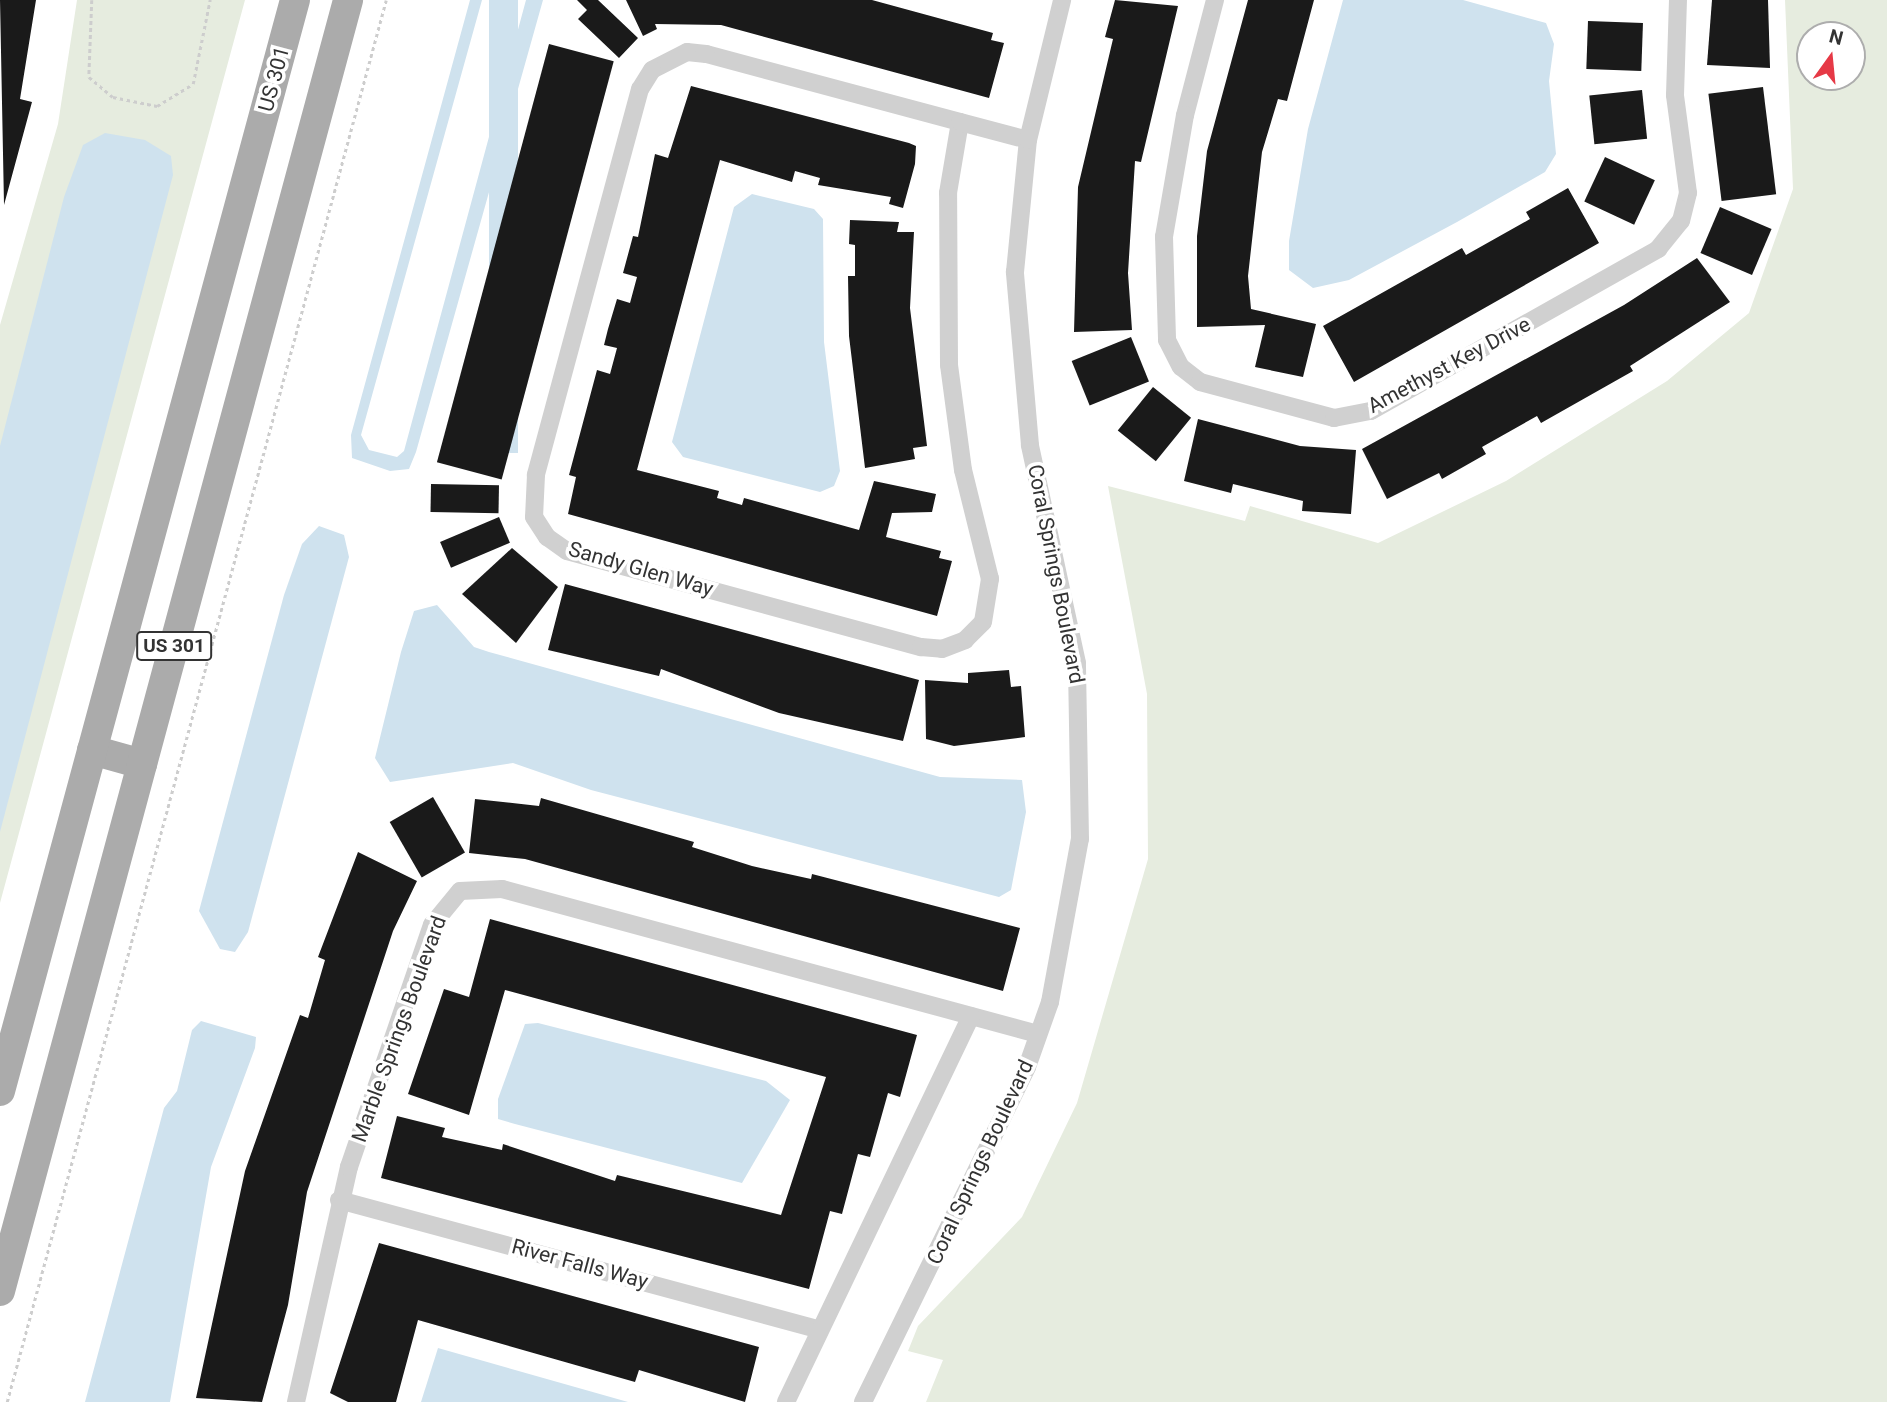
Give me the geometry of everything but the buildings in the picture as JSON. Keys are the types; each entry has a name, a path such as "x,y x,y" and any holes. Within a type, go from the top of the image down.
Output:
{"main road":[{"name":"US 301","path":"0,1091 295,0"},
{"name":"US 301","path":"0,1291 348,0"},
{"path":"92,750 142,764"}],"street":[{"name":"Coral Springs Boulevard","path":"863,1402 999,1132 1038,1034 1068,924 1080,839 1083,752 1077,663 1030,445 1019,356 1015,272 1028,141 1062,0"},
{"name":"Amethyst Key Drive","path":"1215,0 1185,115 1164,237 1167,340 1181,367 1200,382 1334,418 1371,411 1658,249 1681,221 1688,193 1675,95 1678,0"},
{"name":"Sandy Glen Way","path":"960,122 948,193 948,365 963,470 990,579 983,622 965,640 942,649 921,647 567,551 547,537 534,517 533,486 640,89 652,70 687,52 706,54 960,122 1028,141"},
{"name":"Marble Springs Boulevard","path":"296,1402 320,1315 339,1200 432,925 451,897 472,887 502,889 1038,1034"},
{"path":"786,1402 971,1016"},
{"name":"River Falls Way","path":"339,1200 820,1330"}],"path":[{"path":"92,0 89,77 113,97 158,106 193,84 210,0"},
{"path":"7,1402 386,0"}],"shaded area":[{"path":"77,0 245,0 0,903 0,325 58,124"},
{"path":"1785,0 1887,0 1887,1402 926,1402 943,1360 908,1351 918,1326 1022,1217 1077,1103 1148,859 1147,694 1108,486 1245,521 1250,506 1378,543 1506,481 1667,381 1749,313 1793,189"}],"water":[{"path":"470,0 482,0 361,435 369,450 397,457 404,451 526,0 543,0 416,452 409,469 390,471 352,458 351,435"},
{"path":"489,0 518,0 518,453 489,453"},
{"path":"1343,0 1463,0 1546,23 1554,44 1549,81 1556,154 1545,172 1457,222 1349,280 1313,288 1289,270 1289,241 1308,129"},
{"path":"105,133 145,140 171,156 173,175 0,832 0,446 64,197 83,145"},
{"path":"752,194 814,209 823,219 824,342 840,471 834,486 820,492 683,457 672,442 734,207"},
{"path":"319,526 344,535 349,557 248,932 235,952 220,949 199,911 284,595 302,544"},
{"path":"437,605 474,647 489,652 940,777 1022,780 1026,812 1011,890 999,897 591,790 513,763 390,782 375,758 401,652 414,611"},
{"path":"201,1021 256,1037 255,1048 211,1167 170,1402 85,1402 164,1108 177,1091 192,1030"},
{"path":"538,1023 766,1081 790,1100 742,1183 498,1119 498,1099 525,1024"},
{"path":"438,1348 628,1402 421,1402"}]}
